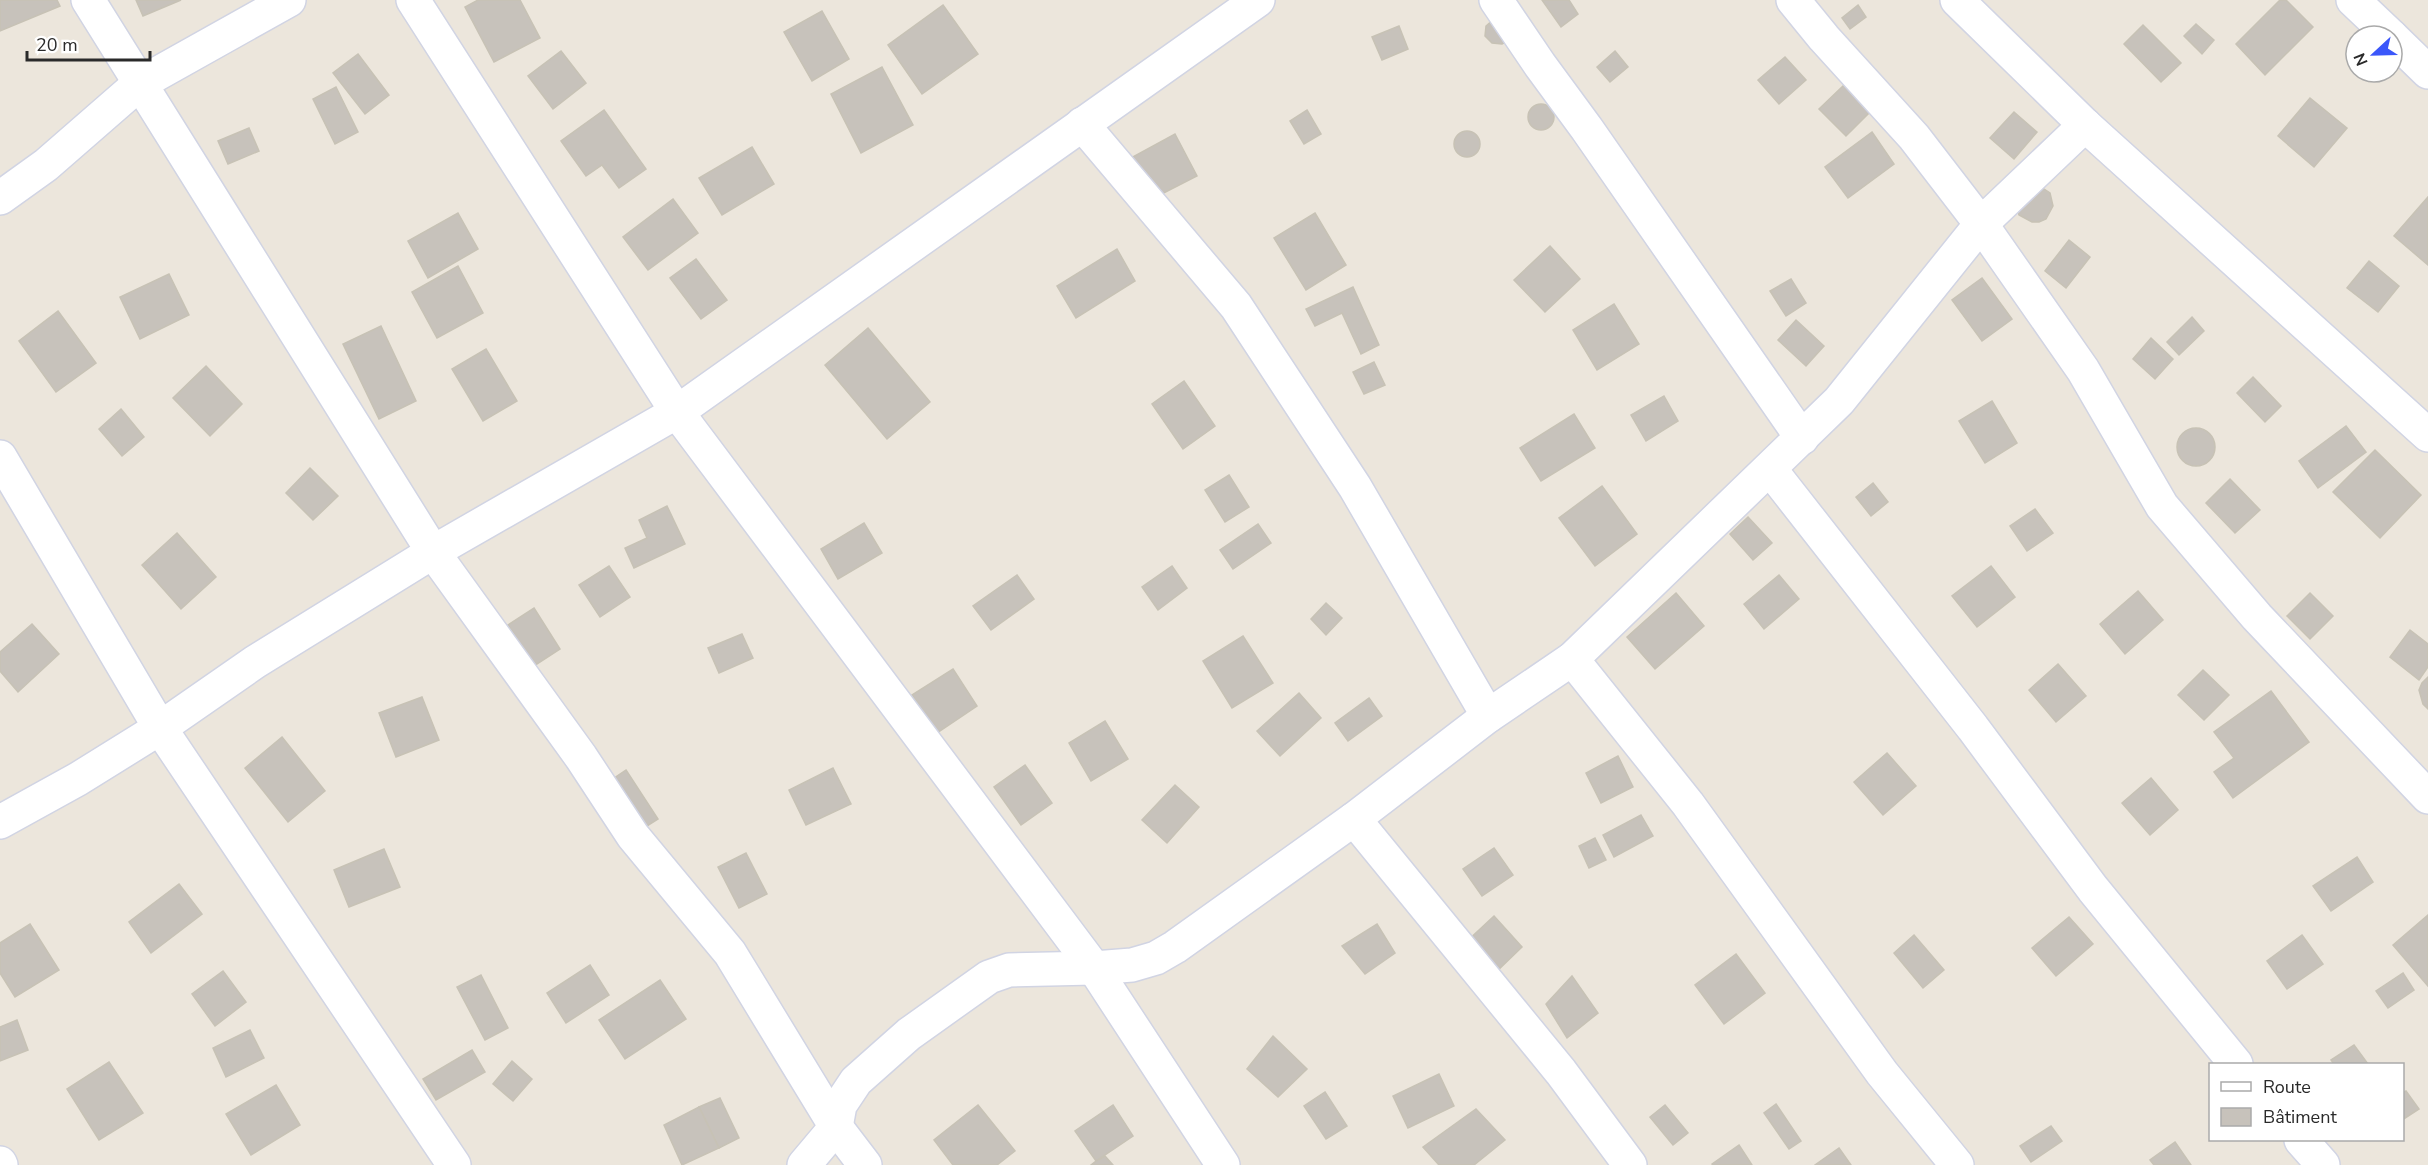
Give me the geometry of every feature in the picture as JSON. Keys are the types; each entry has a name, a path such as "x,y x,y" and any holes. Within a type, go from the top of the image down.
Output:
{"street":[{"path":"88,0 433,552 581,757 633,836 729,953 836,1127 865,1165"},
{"path":"0,198 46,165 139,84 289,0"},
{"path":"413,0 677,412 1094,968 1223,1165"},
{"path":"0,822 78,780 160,728 255,662 433,552 677,412 1258,0"},
{"path":"1496,0 1802,438"},
{"path":"1793,0 1824,38 1914,137 1980,224 2084,370 2162,506 2257,617 2428,797"},
{"path":"1957,0 2085,125 2428,435"},
{"path":"2353,0 2378,24"},
{"path":"2404,49 2428,72"},
{"path":"1082,124 1236,306 1354,487 1488,716"},
{"path":"804,1165 836,1127 840,1105 855,1081 909,1034 989,977 1010,969 1132,965 1156,957 1175,947 1354,819 1488,716 1572,659 1839,401 1980,224 2085,125"},
{"path":"0,457 160,728 454,1165"},
{"path":"1770,469 1972,728 2093,889 2234,1063"},
{"path":"1572,659 1688,804 1882,1073 1957,1165"},
{"path":"1354,819 1561,1072 1630,1165"},
{"path":"2302,1141 2323,1165"}],"building":[{"path":"0,0 57,0 60,6 0,31"},
{"path":"136,0 181,0 143,16"},
{"path":"478,0 520,0 540,38 494,62 465,7"},
{"path":"1542,0 1569,0 1578,14 1561,27"},
{"path":"2280,0 2286,0 2313,27 2265,75 2236,44"},
{"path":"943,5 978,54 922,94 888,45"},
{"path":"1858,5 1866,17 1850,29 1842,18"},
{"path":"822,11 849,59 812,81 784,32"},
{"path":"1494,19 1506,42 1502,44 1492,43 1485,36 1486,26"},
{"path":"2196,24 2214,40 2202,54 2184,36"},
{"path":"2143,25 2181,63 2161,82 2124,44"},
{"path":"1399,26 1408,49 1382,60 1372,37"},
{"path":"561,51 586,83 553,109 528,76"},
{"path":"1615,51 1628,67 1610,82 1597,67"},
{"path":"358,54 389,95 365,114 333,73"},
{"path":"1785,57 1806,80 1779,104 1758,80"},
{"path":"882,67 913,125 861,153 831,94"},
{"path":"1844,85 1870,112 1846,136 1819,109"},
{"path":"336,87 358,132 335,144 313,99"},
{"path":"2310,98 2347,128 2314,167 2278,136"},
{"path":"1541,104 1550,108 1554,117 1550,126 1541,130 1532,126 1528,117 1532,108"},
{"path":"604,110 646,169 619,188 602,165 586,176 561,141"},
{"path":"1307,110 1321,134 1304,144 1290,121"},
{"path":"2014,112 2037,132 2014,159 1990,138"},
{"path":"249,128 259,151 228,164 218,141"},
{"path":"1467,131 1476,135 1480,144 1476,153 1467,157 1458,153 1454,144 1458,135"},
{"path":"1872,132 1894,164 1848,198 1825,167"},
{"path":"1175,134 1197,176 1150,200 1129,159"},
{"path":"752,147 774,184 722,215 699,178"},
{"path":"2038,185 2050,193 2053,206 2046,219 2032,222 2019,215 2017,209"},
{"path":"2428,197 2428,265 2394,236"},
{"path":"673,199 698,233 648,270 623,237"},
{"path":"458,213 478,249 428,278 408,241"},
{"path":"1315,213 1346,265 1306,290 1274,238"},
{"path":"2069,240 2090,257 2066,288 2045,271"},
{"path":"1550,246 1580,279 1545,312 1514,280"},
{"path":"1117,249 1135,281 1076,318 1057,286"},
{"path":"696,259 727,300 701,319 670,278"},
{"path":"2369,261 2399,286 2378,312 2347,288"},
{"path":"458,266 483,313 437,338 412,292"},
{"path":"169,274 189,315 140,339 120,297"},
{"path":"1982,278 2012,319 1982,341 1952,300"},
{"path":"1791,279 1806,303 1786,316 1770,291"},
{"path":"1353,287 1379,345 1361,354 1342,313 1315,326 1306,309"},
{"path":"1614,304 1639,344 1597,370 1573,330"},
{"path":"58,311 96,363 56,392 19,341"},
{"path":"2192,317 2204,331 2179,355 2167,342"},
{"path":"1796,320 1824,346 1806,366 1778,340"},
{"path":"381,326 416,401 379,419 343,344"},
{"path":"868,328 930,402 887,439 825,365"},
{"path":"2151,338 2173,359 2155,379 2133,359"},
{"path":"486,349 517,401 483,421 452,369"},
{"path":"1374,362 1385,385 1364,394 1353,372"},
{"path":"206,366 242,404 210,436 173,398"},
{"path":"2253,377 2281,406 2265,422 2237,393"},
{"path":"1184,381 1215,426 1183,449 1152,404"},
{"path":"1664,396 1678,421 1646,441 1631,415"},
{"path":"1992,401 2017,443 1985,463 1959,421"},
{"path":"121,409 144,437 122,456 99,429"},
{"path":"1574,414 1595,448 1541,481 1520,448"},
{"path":"2346,426 2366,452 2318,488 2299,461"},
{"path":"2196,428 2209,434 2215,447 2209,460 2196,466 2183,460 2177,447 2183,434"},
{"path":"2375,450 2421,495 2380,538 2333,492"},
{"path":"310,468 338,496 313,520 286,493"},
{"path":"1229,475 1249,507 1225,522 1205,490"},
{"path":"2230,479 2260,510 2235,533 2206,503"},
{"path":"1873,483 1888,502 1871,516 1856,497"},
{"path":"1602,486 1637,534 1595,566 1559,518"},
{"path":"667,506 685,544 634,568 625,548 647,538 639,520"},
{"path":"2035,509 2053,533 2027,551 2010,526"},
{"path":"1748,517 1772,543 1753,560 1730,534"},
{"path":"864,523 882,553 838,579 821,549"},
{"path":"1258,524 1271,543 1233,569 1220,550"},
{"path":"177,533 216,577 181,609 142,565"},
{"path":"609,566 630,597 600,617 579,585"},
{"path":"1172,566 1187,588 1158,610 1142,587"},
{"path":"1991,566 2015,597 1977,627 1952,596"},
{"path":"1017,575 1034,599 991,630 973,606"},
{"path":"1779,575 1799,599 1764,629 1744,604"},
{"path":"2138,591 2163,620 2125,654 2100,624"},
{"path":"1676,593 1704,626 1655,669 1627,637"},
{"path":"2310,593 2333,616 2310,639 2287,616"},
{"path":"1326,603 1342,618 1326,635 1311,619"},
{"path":"534,608 560,649 534,666 508,625"},
{"path":"32,624 59,654 18,692 0,671 0,652"},
{"path":"2410,630 2428,644 2428,667 2419,680 2390,657"},
{"path":"742,634 753,658 719,673 708,648"},
{"path":"1243,636 1273,683 1232,708 1203,661"},
{"path":"2058,664 2086,696 2056,722 2029,690"},
{"path":"953,669 977,706 937,733 912,695"},
{"path":"2203,670 2229,695 2204,720 2178,695"},
{"path":"2428,677 2428,709 2423,704 2419,690"},
{"path":"2271,691 2309,742 2233,798 2214,772 2234,758 2214,732"},
{"path":"1299,693 1321,718 1280,756 1257,731"},
{"path":"422,697 439,740 396,757 379,713"},
{"path":"1369,698 1382,716 1348,741 1335,723"},
{"path":"1105,721 1128,759 1091,781 1069,743"},
{"path":"282,737 325,791 288,822 245,768"},
{"path":"1887,753 1916,786 1883,815 1854,782"},
{"path":"1618,756 1633,787 1601,803 1586,773"},
{"path":"1025,765 1052,803 1021,825 994,787"},
{"path":"833,768 851,804 806,825 789,790"},
{"path":"626,770 658,819 636,833 604,785"},
{"path":"2151,778 2178,810 2150,835 2122,803"},
{"path":"1175,785 1199,807 1167,843 1142,820"},
{"path":"1641,815 1653,836 1614,857 1603,835"},
{"path":"1595,838 1606,860 1589,868 1579,846"},
{"path":"1494,848 1513,875 1482,896 1463,869"},
{"path":"384,849 400,887 349,907 334,870"},
{"path":"746,853 767,894 739,908 718,867"},
{"path":"2357,857 2373,882 2331,911 2313,886"},
{"path":"179,884 202,914 151,953 129,922"},
{"path":"2428,915 2428,986 2393,945"},
{"path":"1494,916 1522,947 1493,975 1464,944"},
{"path":"2069,917 2093,944 2056,976 2032,948"},
{"path":"30,924 59,970 15,997 0,973 0,943"},
{"path":"1377,924 1395,953 1365,974 1342,946"},
{"path":"1914,935 1944,970 1923,988 1894,953"},
{"path":"2302,935 2323,964 2287,989 2267,961"},
{"path":"1736,954 1765,993 1724,1024 1695,985"},
{"path":"590,965 609,995 566,1023 547,993"},
{"path":"223,971 246,1002 215,1026 192,994"},
{"path":"2403,973 2414,990 2388,1008 2376,991"},
{"path":"481,975 508,1028 485,1040 457,987"},
{"path":"1572,976 1598,1013 1567,1038 1546,1004"},
{"path":"660,980 686,1019 625,1059 599,1020"},
{"path":"17,1020 28,1050 0,1061 0,1027"},
{"path":"250,1030 264,1058 226,1077 213,1048"},
{"path":"1273,1036 1307,1069 1278,1097 1247,1069"},
{"path":"2354,1045 2367,1063 2333,1063 2331,1060"},
{"path":"472,1050 485,1072 436,1100 423,1079"},
{"path":"512,1061 532,1079 513,1101 493,1084"},
{"path":"109,1062 143,1113 99,1140 67,1089"},
{"path":"1439,1074 1454,1106 1408,1128 1393,1096"},
{"path":"276,1085 300,1125 251,1155 226,1114"},
{"path":"2406,1091 2419,1109 2404,1119 2404,1092"},
{"path":"1325,1092 1347,1126 1326,1139 1304,1106"},
{"path":"720,1098 739,1138 719,1148 699,1107"},
{"path":"1776,1104 1801,1141 1789,1149 1764,1113"},
{"path":"978,1105 1015,1151 997,1165 953,1165 934,1140"},
{"path":"1113,1105 1133,1136 1096,1161 1075,1131"},
{"path":"1665,1105 1688,1133 1673,1145 1650,1117"},
{"path":"699,1107 719,1148 682,1165 664,1125"},
{"path":"1476,1109 1505,1140 1474,1165 1439,1165 1423,1147"},
{"path":"2051,1126 2062,1141 2031,1162 2020,1146"},
{"path":"2175,1142 2191,1165 2154,1165 2150,1160"},
{"path":"1739,1145 1752,1165 1712,1164"},
{"path":"1839,1148 1851,1165 1815,1165"},
{"path":"1105,1156 1113,1165 1091,1165 1096,1161"}]}
